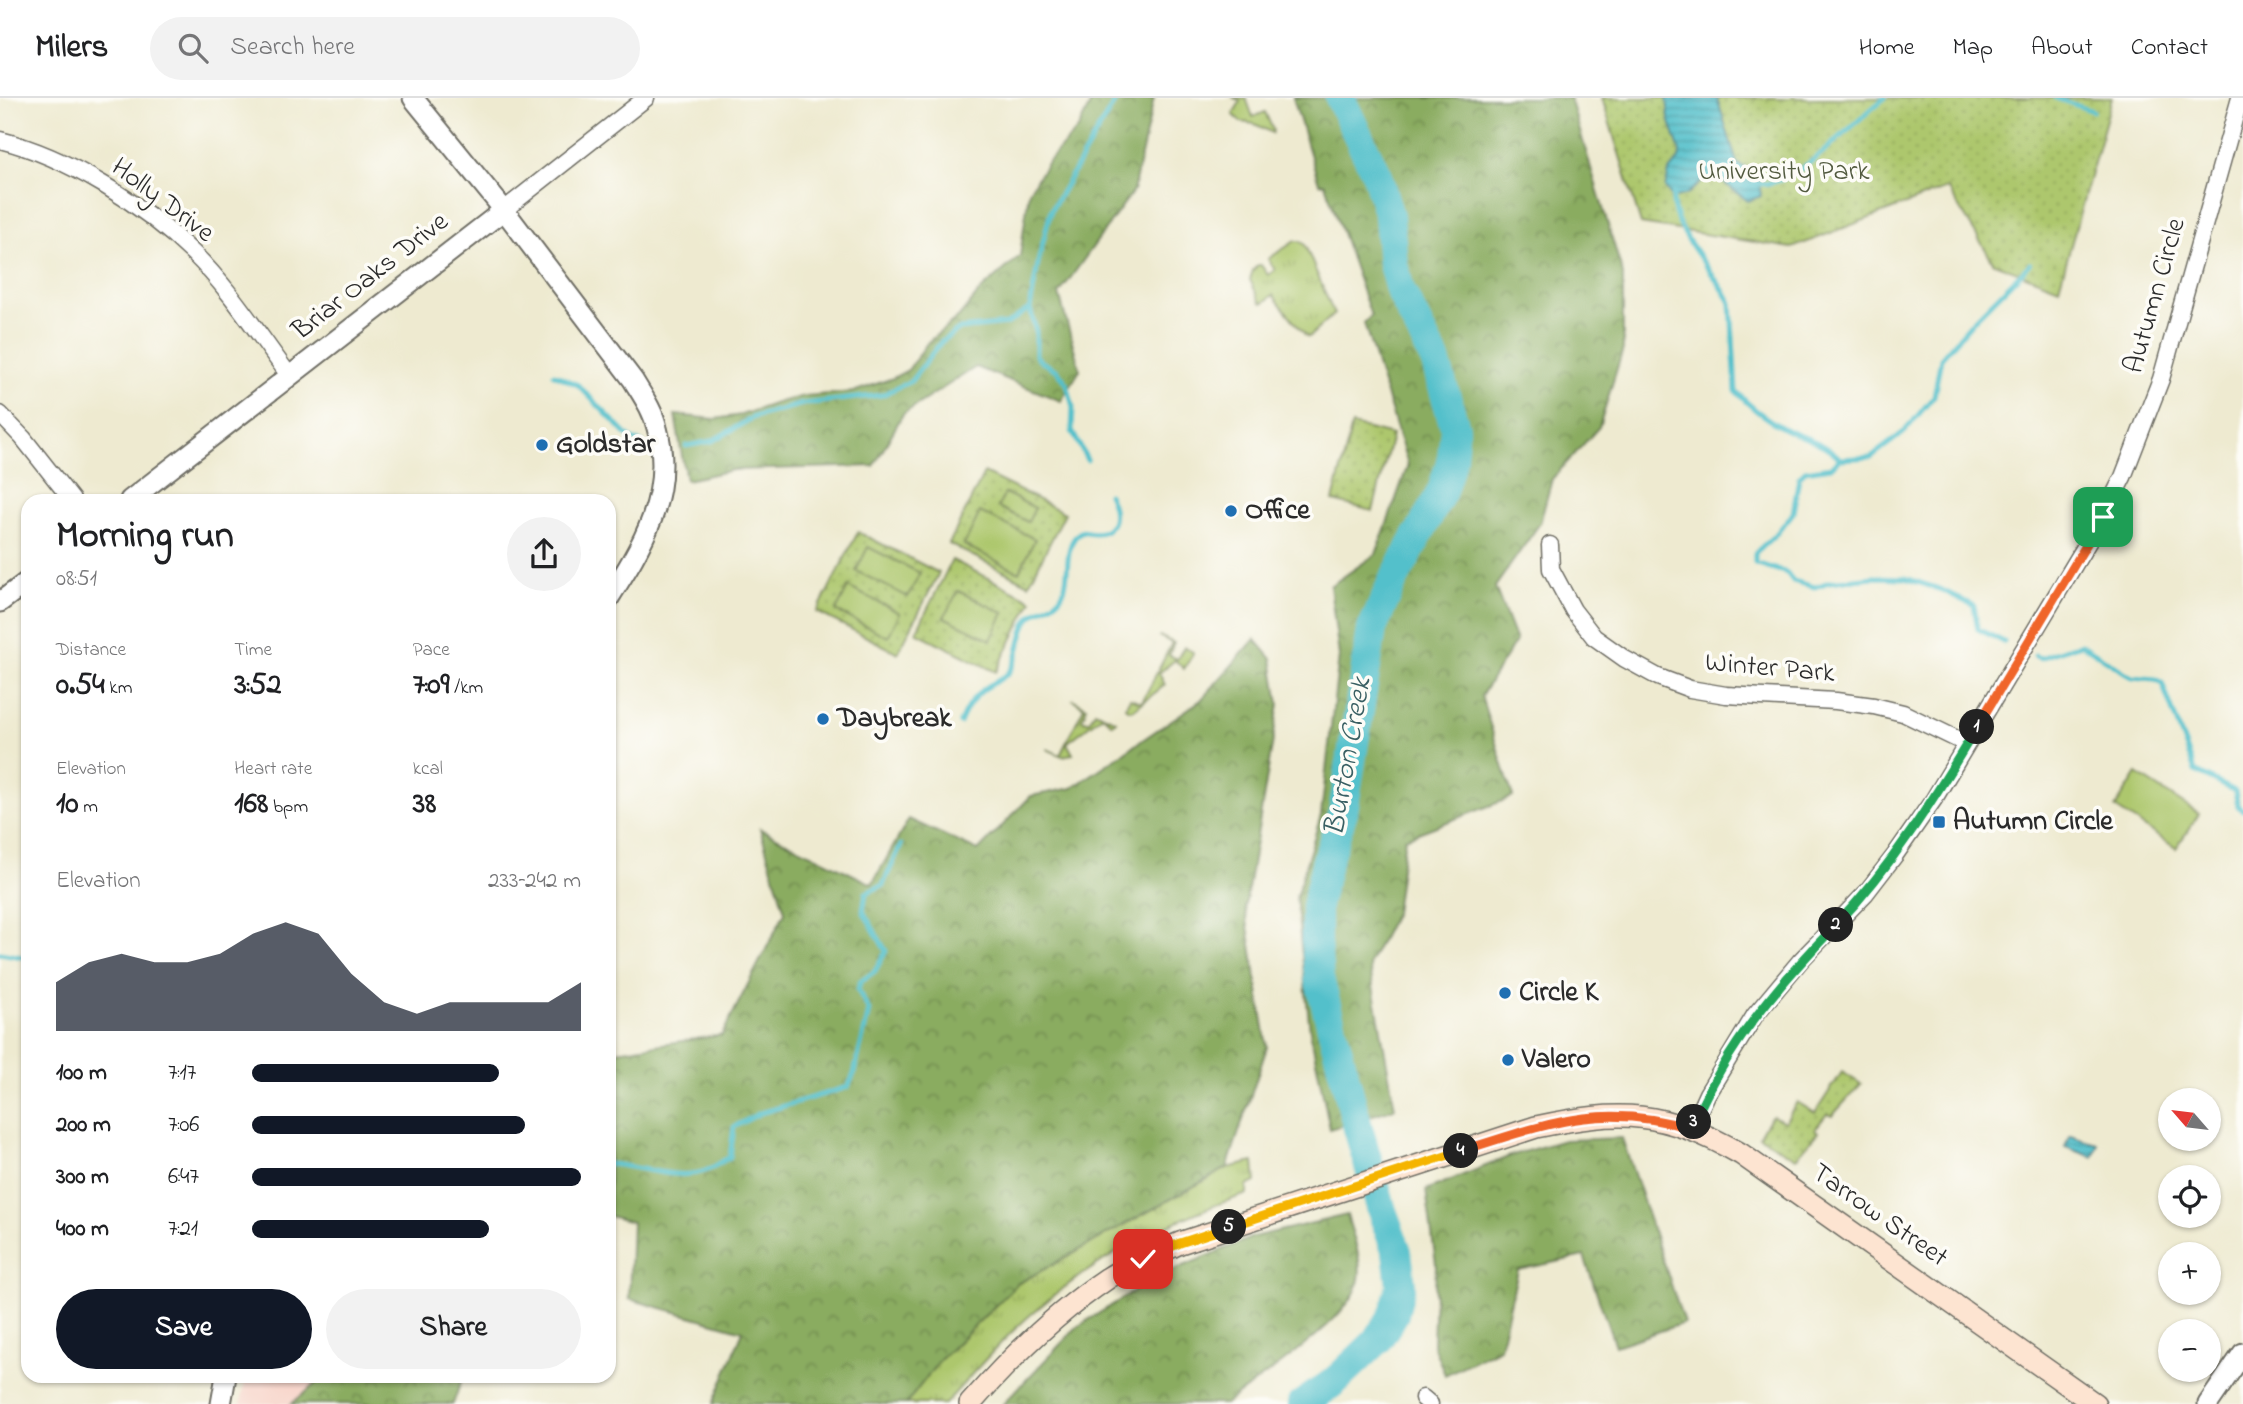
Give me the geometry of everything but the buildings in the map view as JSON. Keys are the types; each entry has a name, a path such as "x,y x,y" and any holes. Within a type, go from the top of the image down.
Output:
{"main road":[{"name":"Tarrow Street","path":"970,1404 1032,1338 1108,1278 1180,1243 1536,1127 1582,1117 1614,1115 1637,1116 1692,1129 1741,1154 2095,1404"}],"street":[{"path":"413,98 504,209 632,380 657,427 661,470 655,515 616,587"},
{"name":"Briar Oaks Drive","path":"138,494 646,98"},
{"name":"Autumn Circle","path":"1692,1129 1707,1094 1755,1015 1801,960 1865,894 1934,800 2103,517 2123,477 2161,379 2240,98"},
{"name":"Holly Drive","path":"0,140 61,162 119,196 165,229 193,253 222,285 289,375"},
{"path":"0,414 23,438 67,494"},
{"name":"Winter Park","path":"1550,545 1551,569 1573,610 1594,637 1625,659 1658,677 1690,689 1726,695 1836,701 1874,706 1903,713 1967,744"},
{"path":"0,603 21,586"},
{"path":"2208,1404 2243,1353"},
{"path":"221,1404 225,1383"}],"shaded area":[{"path":"245,1383 316,1383 291,1404 241,1404"}],"green space":[{"path":"1093,98 1154,98 1133,191 1059,294 1080,370 1061,401 976,367 903,414 874,466 733,470 686,480 675,415 715,419 741,415 804,396 853,392 908,370 928,342 959,317 981,290 1020,256 1029,191 1047,163 1078,129"},
{"path":"1234,98 1246,98 1253,117 1265,112 1272,133 1255,124 1241,122 1233,114 1240,102"},
{"path":"1293,98 1570,98 1623,275 1623,349 1599,427 1552,479 1540,523 1495,587 1516,641 1481,696 1513,797 1405,838 1395,913 1369,964 1395,1108 1330,1129 1310,1031 1296,897 1321,815 1339,656 1330,586 1376,554 1408,465 1364,323 1371,316 1325,184 1319,183"},
{"name":"University Park","path":"1602,98 2112,98 2059,288 1994,263 1947,188 1792,248 1641,224"},
{"path":"1295,241 1305,245 1334,314 1309,337 1273,295 1263,303 1260,301 1250,280 1258,265 1261,265 1268,275 1275,270 1268,259"},
{"path":"1352,425 1392,435 1373,511 1333,501"},
{"path":"984,473 1065,513 1029,584 949,544"},
{"path":"1005,493 1035,508 1028,522 998,507"},
{"path":"980,512 1035,539 1019,572 964,545"},
{"path":"858,532 939,573 898,653 817,612"},
{"path":"868,547 920,573 908,597 856,571"},
{"path":"952,560 1032,600 996,672 916,632"},
{"path":"848,587 900,613 888,637 836,611"},
{"path":"958,591 1004,613 991,640 944,617"},
{"path":"1159,636 1174,643 1169,655 1177,659 1184,647 1193,654 1184,669 1175,660 1159,673 1165,685 1134,709 1130,710 1125,707 1130,698 1142,702 1172,643"},
{"path":"1255,639 1272,659 1279,704 1245,907 1267,1047 1227,1168 1017,1284 940,1360 906,1404 713,1404 743,1331 629,1299 632,1222 616,1218 616,1051 722,1035 785,912 760,829 872,884 909,819 978,851 1031,796 1072,788 1201,700"},
{"path":"1072,699 1087,707 1082,719 1089,722 1095,711 1116,721 1112,724 1103,715 1067,743 1073,754 1062,756 1047,749 1060,755 1084,707"},
{"path":"2137,774 2199,814 2176,848 2115,808"},
{"path":"1842,1072 1861,1084 1832,1116 1827,1114 1815,1129 1818,1132 1796,1158 1759,1136 1770,1117 1785,1122 1797,1102 1815,1113"},
{"path":"1622,1138 1684,1323 1615,1346 1584,1256 1518,1270 1500,1348 1445,1375 1433,1345 1436,1264 1426,1190 1513,1155 1564,1140"},
{"path":"1254,1162 1256,1182 1247,1186 1247,1194 1215,1205 1153,1233 1066,1286 1014,1330 945,1404 906,1404 940,1360 1017,1284 1227,1168"},
{"path":"1347,1215 1360,1267 1358,1284 1351,1298 1339,1314 1303,1346 1225,1404 1003,1404 1077,1327 1157,1277 1253,1237"},
{"path":"316,1383 460,1383 453,1404 291,1404"}],"water":[{"path":"1667,98 1717,98 1737,163 1758,175 1761,196 1748,201 1719,179 1706,178 1687,194 1672,198 1665,188 1669,171 1679,159 1680,152 1669,119"},
{"path":"2070,1135 2098,1144 2093,1157 2065,1147"}],"waterway":[{"path":"686,446 712,441 754,417 803,404 882,395 911,381 941,342 960,329 1007,324 1030,308 1051,210 1117,98"},
{"name":"Burton Creek","path":"1303,1404 1334,1382 1377,1341 1394,1314 1401,1285 1397,1252 1358,1128 1319,978 1316,906 1343,812 1372,629 1392,583 1442,491 1452,458 1455,427 1435,360 1400,290 1393,264 1389,216 1377,175 1340,98"},
{"path":"1754,183 1770,183 1787,177 1804,166 1885,98"},
{"path":"2055,98 2093,111"},
{"path":"1674,192 1673,204 1684,233 1731,303 1736,391 1770,420 1790,432 1821,444 1840,459"},
{"path":"2004,642 1978,629 1974,606 1942,590 1905,578 1873,577 1829,582 1815,587 1793,581 1787,573 1755,563 1755,553 1777,533 1793,513 1799,477 1805,471 1831,467 1840,459 1871,457 1904,432 1934,396 1941,358 1974,320 2030,264"},
{"path":"1030,308 1036,332 1036,356 1058,371 1067,384 1073,407 1072,431 1087,460"},
{"path":"554,374 578,385 630,438 642,443"},
{"path":"960,723 975,697 1004,677 1012,667 1026,623 1038,611 1060,597 1066,584 1071,543 1082,531 1101,532 1111,525 1113,511 1108,494"},
{"path":"2035,656 2040,658 2081,644 2132,677 2155,679 2162,683 2195,771 2235,791 2238,806 2243,810"},
{"path":"616,1165 670,1174 705,1171 730,1157 734,1127 760,1113 848,1087 854,1074 869,1011 858,990 860,982 875,971 886,951 863,911 866,893 883,885 901,845"},
{"path":"0,953 21,957"}],"place":[{"name":"Goldstar","path":"542,445"},
{"name":"Office","path":"1231,511"},
{"name":"Daybreak","path":"823,719"},
{"name":"Autumn Circle","path":"1939,822"},
{"name":"Circle K","path":"1505,993"},
{"name":"Valero","path":"1508,1060"}],"route":[{"path":"1143,1259 1180,1243 1536,1127 1582,1117 1614,1115 1637,1116 1692,1129 1707,1094 1755,1015 1801,960 1865,894 1934,800 2103,517"}]}
